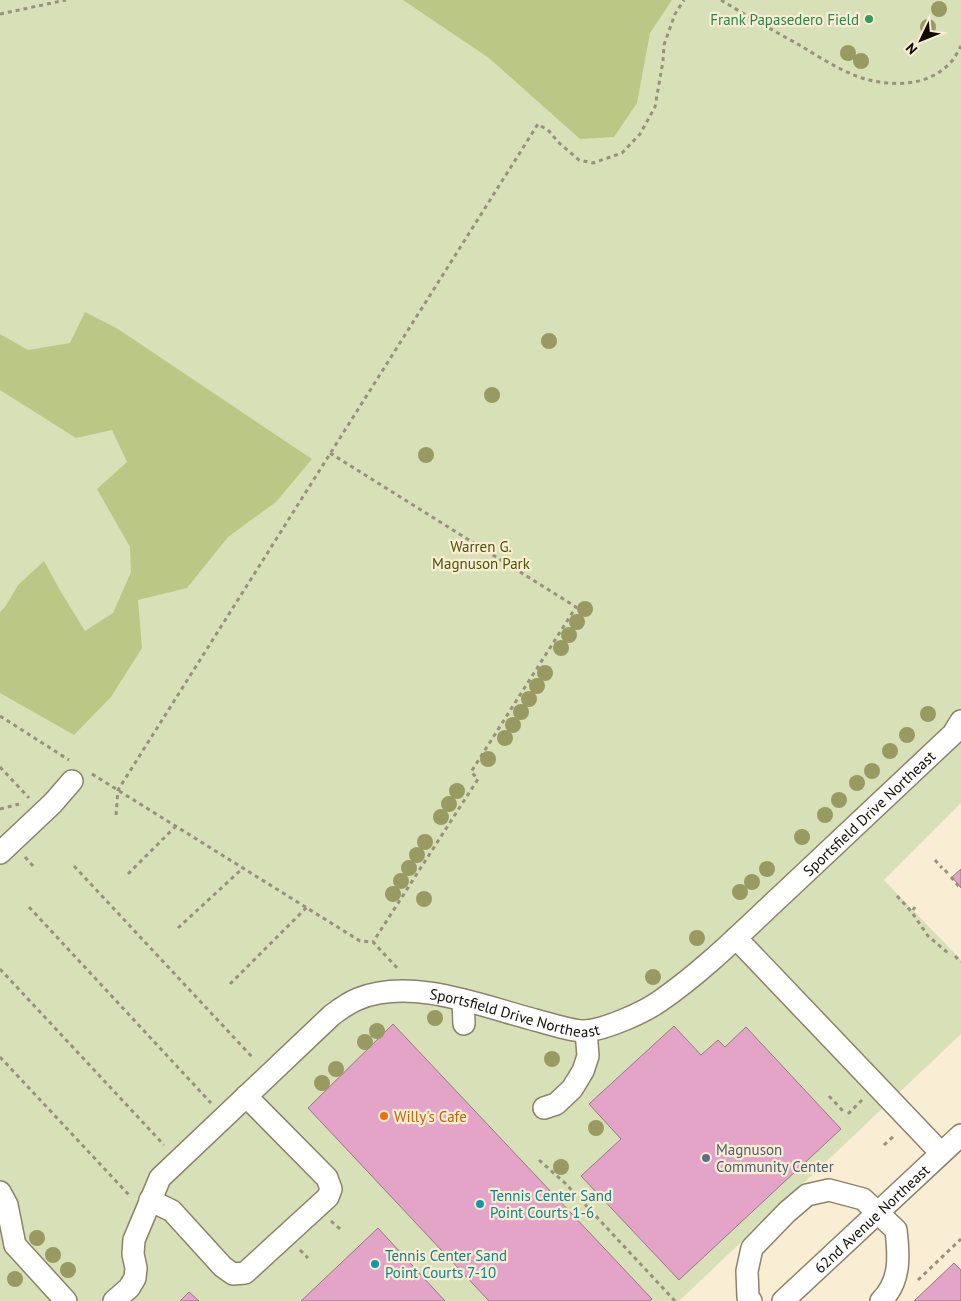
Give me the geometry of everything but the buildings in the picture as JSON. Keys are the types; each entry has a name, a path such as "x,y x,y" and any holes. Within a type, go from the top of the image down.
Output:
{"street":[{"name":"Sportsfield Drive Northeast","path":"114,1301 129,1288 135,1278 134,1240 142,1201 160,1178 332,1015 345,1006 358,998 382,992 407,990 432,992 556,1026 586,1031 638,1015 658,1002 736,938 953,734 961,721"},
{"path":"0,853 53,803 77,774"},
{"path":"736,938 941,1154"},
{"path":"463,1000 464,1024"},
{"path":"544,1108 556,1104 562,1099 572,1089 582,1071 588,1056 586,1031"},
{"path":"142,1201 172,1211 223,1266 233,1274 244,1273 328,1197 330,1189 327,1178 246,1096"},
{"name":"62nd Avenue Northeast","path":"782,1301 961,1135"},
{"path":"751,1301 748,1296 747,1271 752,1248 787,1212 807,1195 830,1190 863,1199 896,1230 899,1257 896,1278 881,1301"},
{"path":"0,1192 7,1205 7,1244 66,1301"}],"path":[{"path":"0,14 56,4 66,0"},
{"path":"116,815 118,790 538,124 579,160 593,163 622,153 640,134 655,107 664,44 675,14 684,0"},
{"path":"720,0 861,78 904,84 918,82 930,78 942,70 952,61 961,46"},
{"path":"330,453 576,607 471,772 478,780 373,942"},
{"path":"0,716 77,774 118,790 360,941 373,942 400,971"},
{"path":"0,767 32,801 0,809"},
{"path":"128,874 176,826"},
{"path":"22,854 35,868"},
{"path":"935,860 961,888"},
{"path":"74,866 260,1066"},
{"path":"178,928 243,868"},
{"path":"897,896 911,911 928,936 948,954"},
{"path":"29,907 216,1108"},
{"path":"230,984 307,907"},
{"path":"955,956 961,962"},
{"path":"0,969 170,1151"},
{"path":"0,1057 142,1201"},
{"path":"829,1096 843,1111"},
{"path":"848,1114 862,1101"},
{"path":"884,1145 898,1132"},
{"path":"539,1160 565,1183 675,1301"},
{"path":"913,1284 961,1239"}],"green space":[{"name":"Warren G. Magnuson Park","path":"0,0 961,0 961,803 884,880 961,960 961,1034 679,1301 0,1301"},
{"path":"403,0 672,0 650,33 637,103 614,137 580,139 489,58"},
{"path":"85,312 118,329 312,459 276,502 228,537 187,588 138,600 142,648 111,697 74,735 0,693 0,612 18,585 44,561 85,631 113,613 131,572 130,547 97,489 127,462 112,430 76,438 0,390 0,334 28,350 70,343"}],"place":[{"name":"Frank Papasedero Field","path":"869,19"},
{"name":"Willy's Cafe","path":"384,1116"},
{"name":"Magnuson Community Center","path":"706,1158"},
{"name":"Tennis Center Sand Point Courts 1-6","path":"480,1204"},
{"name":"Tennis Center Sand Point Courts 7-10","path":"375,1264"}]}
